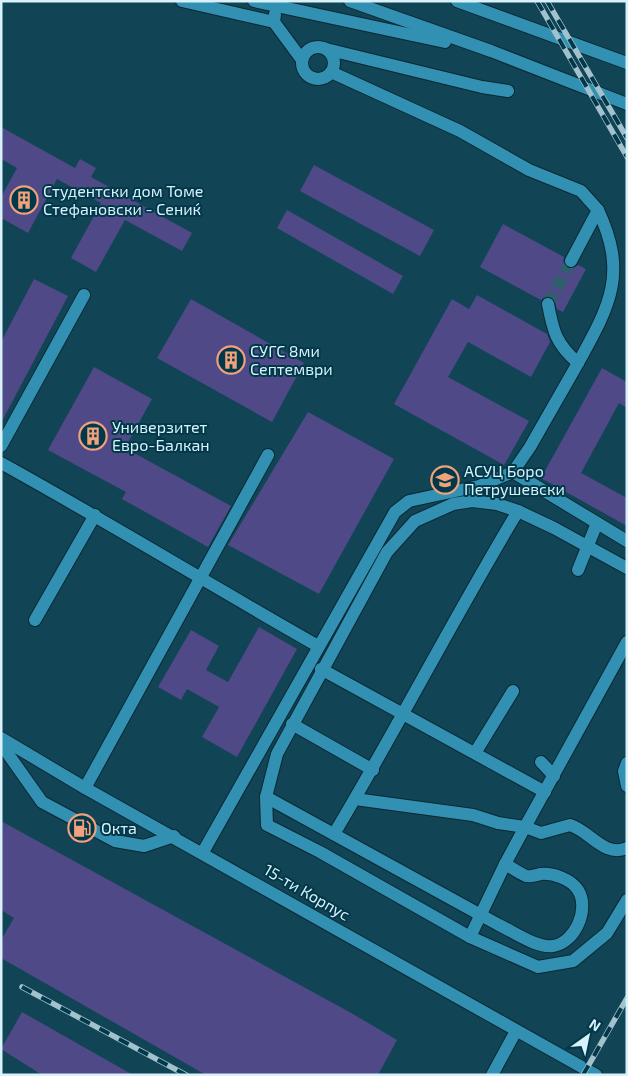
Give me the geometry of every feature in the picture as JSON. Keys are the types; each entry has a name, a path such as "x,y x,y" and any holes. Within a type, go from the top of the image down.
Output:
{"street":[{"path":"182,1 274,22 302,60 304,71 310,77 321,78 331,72"},
{"path":"254,1 491,51"},
{"path":"350,1 491,51 627,104"},
{"path":"457,1 627,63"},
{"path":"274,22 277,7"},
{"path":"302,60 310,49 315,47 482,87 508,91"},
{"path":"326,49 333,58 331,72"},
{"path":"331,72 460,131 529,170 581,192 598,210 609,232 619,274 627,286"},
{"path":"571,261 598,210"},
{"path":"203,852 395,512 401,505 426,496 479,486 513,472 530,447 614,296 619,274"},
{"path":"1,446 84,295"},
{"path":"548,304 553,334 567,354 578,362"},
{"path":"85,788 268,454"},
{"path":"1,463 95,515 199,578 318,646"},
{"path":"513,472 627,540"},
{"path":"627,568 518,511 497,504 472,501 453,504 415,521 387,552 321,669 276,754 266,796 267,825 320,852 470,936 538,967 573,961 606,933 627,900"},
{"path":"334,834 373,770 482,570 518,511"},
{"path":"35,620 95,515"},
{"path":"578,570 597,523"},
{"path":"470,936 505,864 627,642"},
{"path":"321,669 545,792"},
{"path":"475,753 513,691"},
{"path":"292,724 373,770"},
{"name":"15-ти Корпус","path":"1,738 85,788 203,852 596,1075"},
{"path":"1,744 42,802 115,841 144,846 174,836"},
{"path":"541,762 554,776"},
{"path":"627,763 624,771 627,786"},
{"path":"266,796 481,915 539,944 554,946 570,937 580,921 583,906 578,890 558,876 542,874 527,877 505,864"},
{"path":"355,799 473,815 498,823 525,827 541,833 570,825 588,834 603,847 611,851 627,848"},
{"path":"492,1075 516,1031"}],"building":[{"name":"Студентски дом Томе Стефановски - Сениќ","path":"1,127 75,168 80,159 96,168 91,177 192,233 182,251 125,220 96,272 71,258 101,203 57,179 28,233 1,218 1,197 17,168 1,159"},
{"path":"314,165 434,230 420,256 300,191"},
{"path":"287,210 403,276 393,294 277,228"},
{"path":"503,224 564,257 563,262 567,268 572,269 578,265 586,269 563,312 557,309 554,299 551,297 546,296 541,300 480,267"},
{"path":"34,279 68,296 1,423 1,342"},
{"path":"477,295 547,334 550,342 531,377 468,342 448,377 529,421 504,465 394,404 452,299 469,309"},
{"name":"СУГС 8ми Септември","path":"191,299 304,363 272,422 157,358"},
{"path":"94,367 152,399 125,448 231,506 208,547 122,499 126,492 48,450"},
{"path":"602,368 627,382 627,408 619,403 581,473 627,498 627,526 541,478"},
{"path":"308,412 394,459 319,594 228,545"},
{"path":"259,627 297,649 237,757 202,737 219,707 187,689 181,700 158,687 191,630 219,646 206,670 228,682"},
{"path":"1,821 397,1040 378,1075 206,1075 1,958 1,940 14,918 1,910"},
{"path":"22,1012 133,1075 42,1075 1,1049"}],"tunnel":[{"path":"548,304 571,261"}],"railway":[{"path":"537,1 627,157"},
{"path":"547,1 627,138"},
{"path":"22,987 186,1075"},
{"path":"583,1075 627,998"}],"place":[{"name":"Студентски дом Томе Стефановски - Сениќ","path":"24,200"},
{"name":"СУГС 8ми Септември","path":"231,360"},
{"name":"Универзитет Евро-Балкан","path":"93,436"},
{"name":"АСУЦ Боро Петрушевски","path":"445,480"},
{"name":"Окта","path":"82,828"}]}
